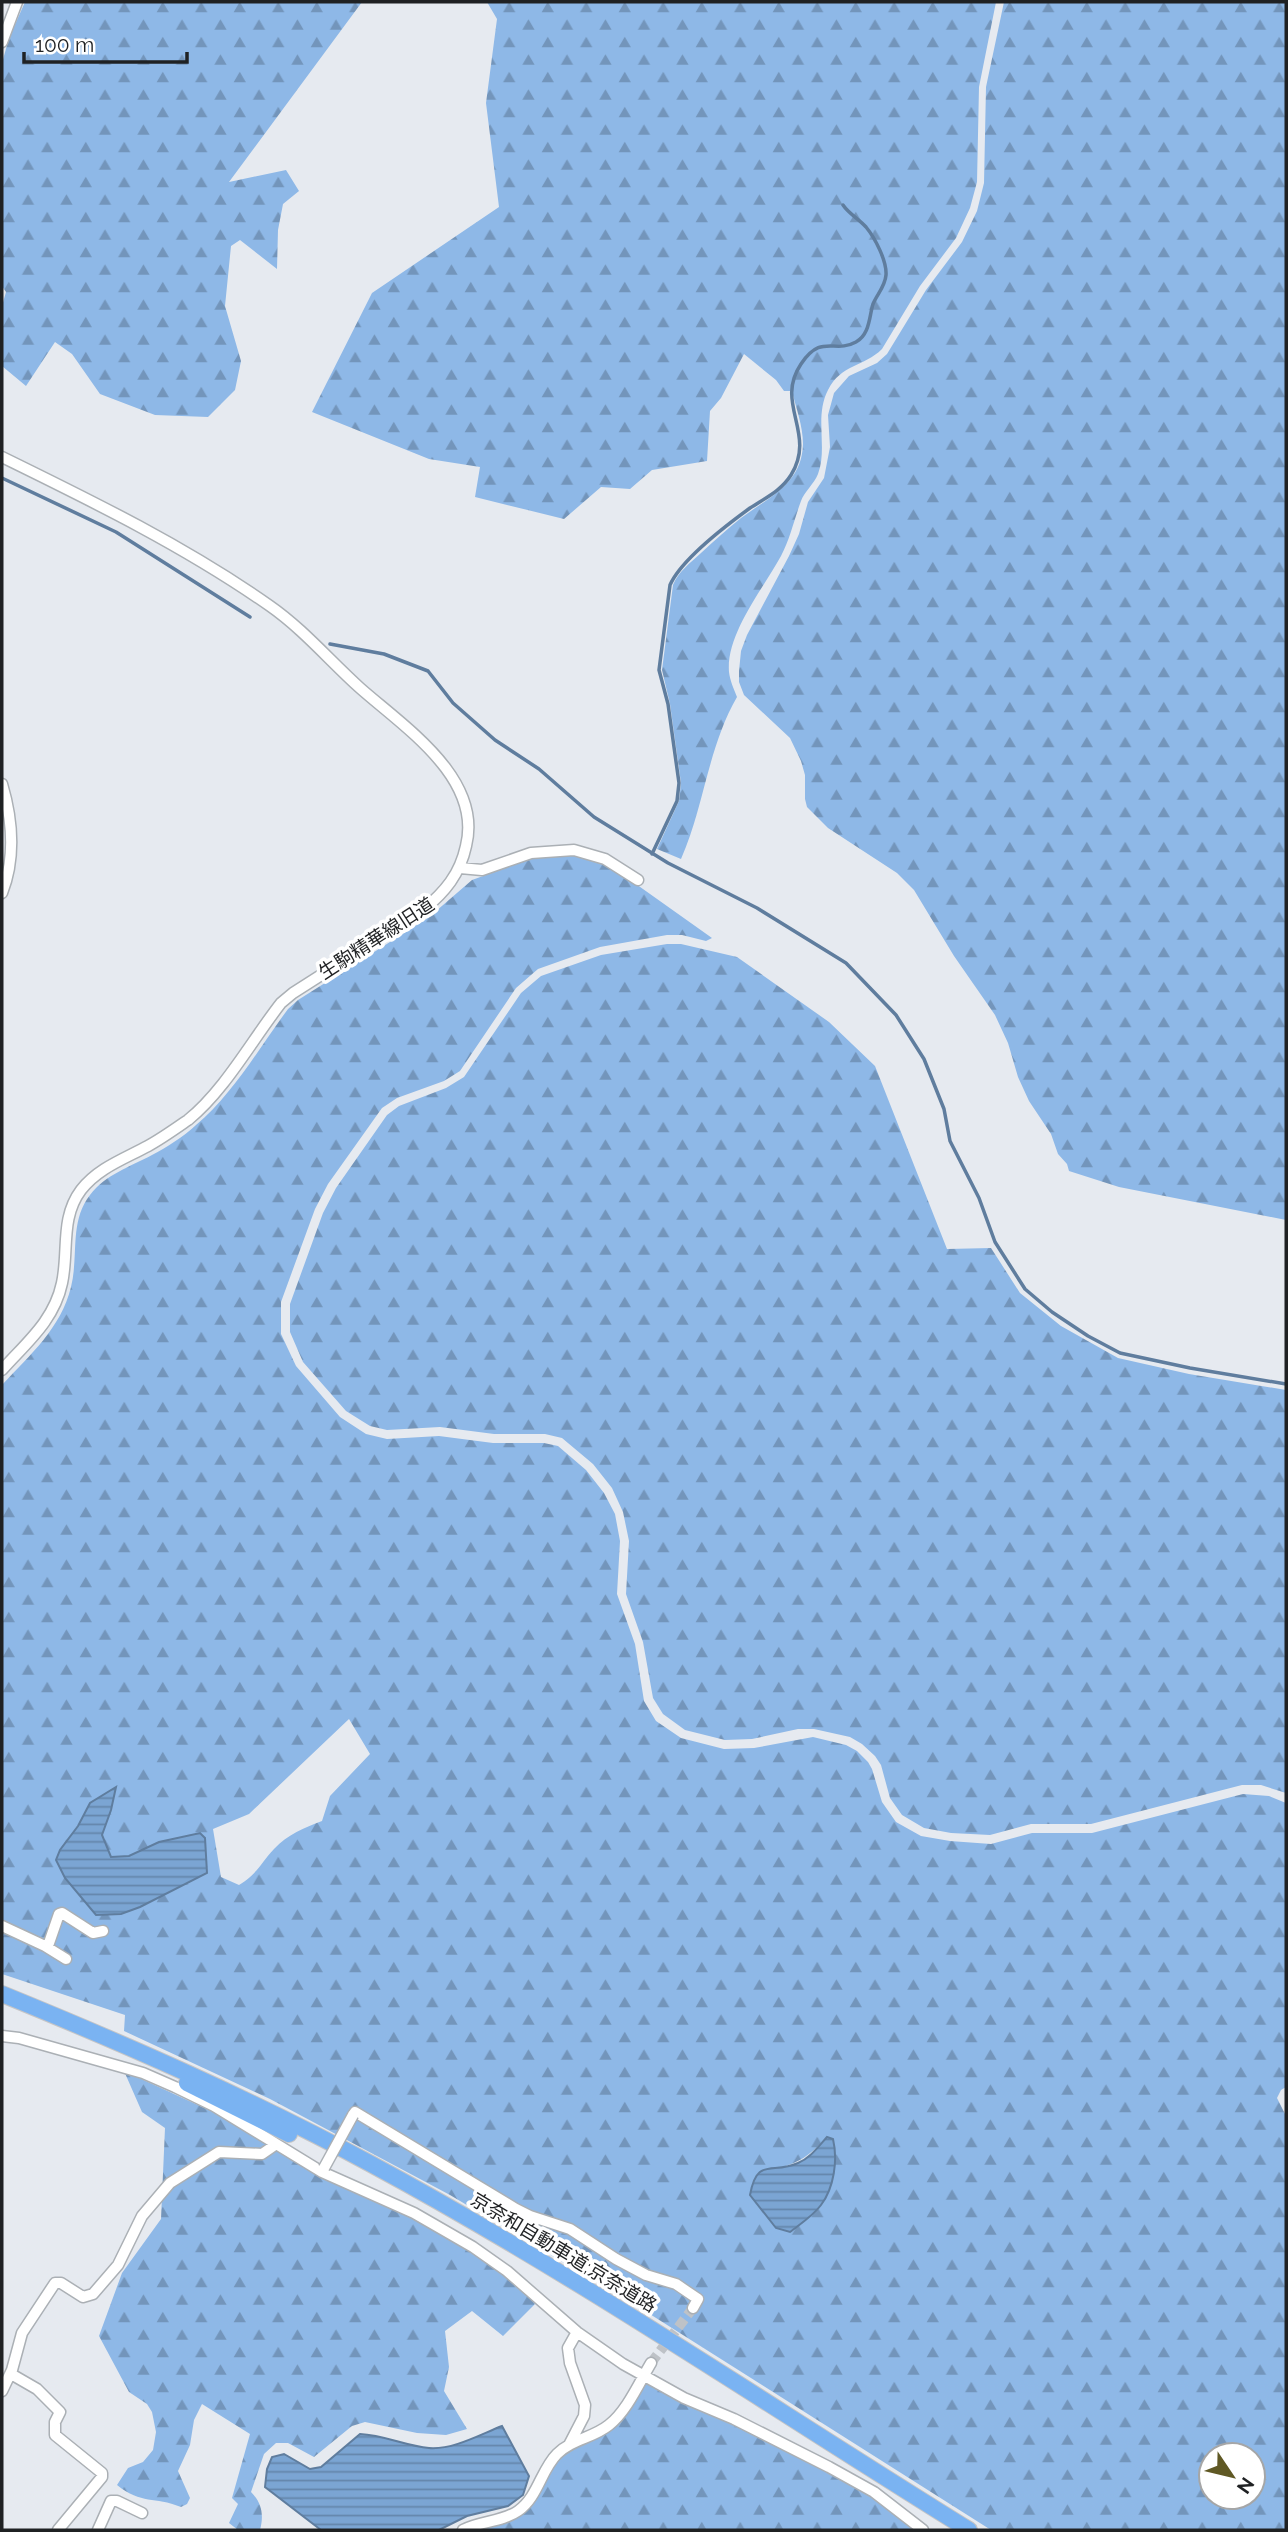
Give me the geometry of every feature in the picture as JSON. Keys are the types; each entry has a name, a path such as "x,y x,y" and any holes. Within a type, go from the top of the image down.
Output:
{"highway":[{"name":"京奈和自動車道;京奈道路","path":"2,1994 265,2109 445,2205 639,2321 969,2530"},
{"name":"京奈和自動車道;京奈道路","path":"119,2043 207,2094 444,2213 554,2276 956,2530"}],"street":[{"path":"2,42 17,2"},
{"name":"生駒精華線旧道","path":"2,457 128,518 271,606 430,750 448,770 462,796 469,822 468,839 460,868 439,897 281,1003 216,1090 190,1118 147,1147 89,1180 74,1201 68,1216 64,1271 56,1302 36,1335 2,1370"},
{"path":"2,784 9,808 12,840 2,893"},
{"path":"460,868 482,870 531,853 575,850 605,859 638,880"},
{"path":"45,1946 49,1943 59,1914 62,1913 93,1933 103,1931"},
{"path":"2,1926 66,1959"},
{"path":"2,2036 19,2038 142,2073 214,2106 275,2145 414,2213 508,2271 577,2332 623,2364 684,2398 734,2419 829,2467 874,2492 923,2530"},
{"path":"323,2170 355,2112 523,2212 570,2229 646,2275 676,2284 698,2298 693,2308"},
{"path":"2,2391 22,2333 55,2283 61,2283 83,2297 93,2294 118,2265 142,2216 170,2183 219,2152 262,2154 275,2145"},
{"path":"569,2445 584,2416 585,2404 570,2363 568,2348 577,2332"},
{"path":"463,2530 509,2516 522,2508 534,2494 557,2454 569,2445 608,2426 618,2416 651,2364"},
{"path":"10,2374 37,2389 60,2412 55,2422 55,2435 102,2473 86,2499 58,2530"},
{"path":"98,2530 111,2501 117,2501 142,2513"}],"green space":[{"path":"25,2 362,2 229,182 286,170 299,191 283,204 278,230 277,269 240,240 231,246 225,306 241,361 235,390 208,417 155,415 100,394 72,354 55,342 26,386 2,366 2,306 6,292 2,286 2,63 9,38"},
{"path":"487,2 996,2 979,87 977,182 970,208 956,238 920,286 882,349 839,375 828,390 822,411 822,453 818,474 802,498 781,556 747,612 733,642 729,672 737,697 719,736 681,859 657,849 679,801 681,783 670,704 662,670 673,585 689,564 736,522 773,496 797,469 803,437 792,391 784,391 776,380 744,354 721,398 710,411 707,461 652,470 630,489 601,487 564,519 475,497 480,467 429,459 312,412 372,293 499,207 486,103 497,19"},
{"path":"1004,2 1286,2 1286,1220 1119,1187 1069,1171 1067,1164 1058,1154 1051,1134 1029,1101 995,1015 954,956 914,890 897,873 828,828 807,807 805,775 790,738 744,695 739,682 741,651 747,635 789,556 799,534 808,502 824,478 830,447 828,415 834,393 849,376 877,363 887,354 926,290 962,242 977,211 984,183 986,87"},
{"path":"559,854 589,858 612,867 712,938 706,941 682,935 667,935 600,947 538,969 516,988 460,1071 444,1081 397,1098 382,1108 328,1184 315,1209 281,1302 281,1334 296,1366 340,1417 366,1434 387,1439 439,1436 493,1443 544,1443 558,1446 586,1470 604,1493 615,1514 620,1541 617,1594 635,1644 644,1701 656,1721 681,1738 724,1749 754,1748 813,1737 846,1745 868,1762 882,1802 896,1822 921,1836 950,1841 991,1844 1032,1833 1092,1833 1243,1794 1269,1796 1286,1803 1286,2087 1277,2098 1286,2116 1286,2530 991,2530 645,2311 450,2195 270,2099 124,2031 125,2015 2,1974 2,1385 43,1340 60,1315 71,1287 79,1216 83,1205 96,1188 119,1172 175,1142 209,1113 234,1085 288,1009 298,1000 428,918 472,880 535,857","holes":["349,1719 370,1754 330,1796 322,1821 285,1839 255,1872 239,1885 221,1877 213,1829 249,1814","90,1803 111,1810 102,1835 111,1857 129,1856 159,1842 96,1915 60,1850 78,1826","827,2137 834,2158 827,2193 750,2195 757,2174 803,2158"]},
{"path":"681,944 737,957 829,1022 875,1066 947,1249 991,1248 1020,1293 1061,1326 1118,1358 1189,1374 1286,1390 1286,1793 1261,1785 1242,1785 1091,1824 1031,1824 990,1835 951,1833 924,1828 902,1815 890,1798 881,1765 875,1756 850,1737 814,1729 798,1729 752,1739 725,1740 685,1730 663,1714 653,1698 643,1642 626,1594 629,1541 623,1512 612,1488 593,1464 562,1438 545,1434 494,1434 440,1427 387,1430 370,1426 346,1411 303,1362 290,1332 290,1304 323,1213 336,1188 387,1115 399,1106 446,1088 464,1077 521,993 541,976 601,955"},
{"path":"124,2071 211,2111 320,2177 412,2217 505,2275 536,2303 503,2336 472,2311 445,2331 449,2367 444,2391 467,2429 446,2435 417,2433 365,2422 352,2426 314,2457 288,2443 276,2443 264,2454 251,2492 258,2500 261,2510 260,2530 238,2530 229,2523 238,2504 232,2498 250,2434 202,2404 194,2420 190,2445 178,2471 190,2498 187,2504 181,2507 141,2498 117,2485 128,2468 143,2462 153,2450 156,2432 152,2412 147,2404 129,2392 99,2336 122,2273 161,2219 165,2128 142,2112"},
{"path":"648,2383 827,2471 871,2496 915,2530 475,2530 525,2511 538,2497 561,2457 571,2449 596,2438 642,2386"}],"shaded area":[{"path":"116,1787 102,1835 111,1857 129,1856 159,1842 200,1833 205,1838 207,1873 140,1907 121,1914 96,1915 65,1878 56,1860 90,1803"},
{"path":"827,2137 833,2139 835,2156 834,2174 825,2198 814,2213 790,2232 776,2228 750,2195 757,2175 767,2169 802,2161"},
{"path":"502,2426 529,2476 523,2495 508,2506 467,2516 439,2530 321,2530 265,2487 267,2469 272,2457 284,2454 310,2469 321,2467 360,2434 420,2447 438,2448 457,2444"}],"waterway":[{"path":"652,854 677,801 679,783 668,704 659,670 670,585 684,565 706,543 787,481 798,460 800,446 792,392 801,364 815,349 848,345 861,339 873,304 883,287 886,269 880,250 866,227 843,205"},
{"path":"2,478 116,532 250,617"},
{"path":"330,644 384,654 428,671 453,703 495,740 539,769 594,817 668,863 757,908 846,963 896,1015 924,1059 944,1109 950,1141 979,1198 995,1242 1025,1289 1052,1312 1120,1353 1286,1384"}],"tunnel":[{"path":"651,2363 693,2308"}]}
